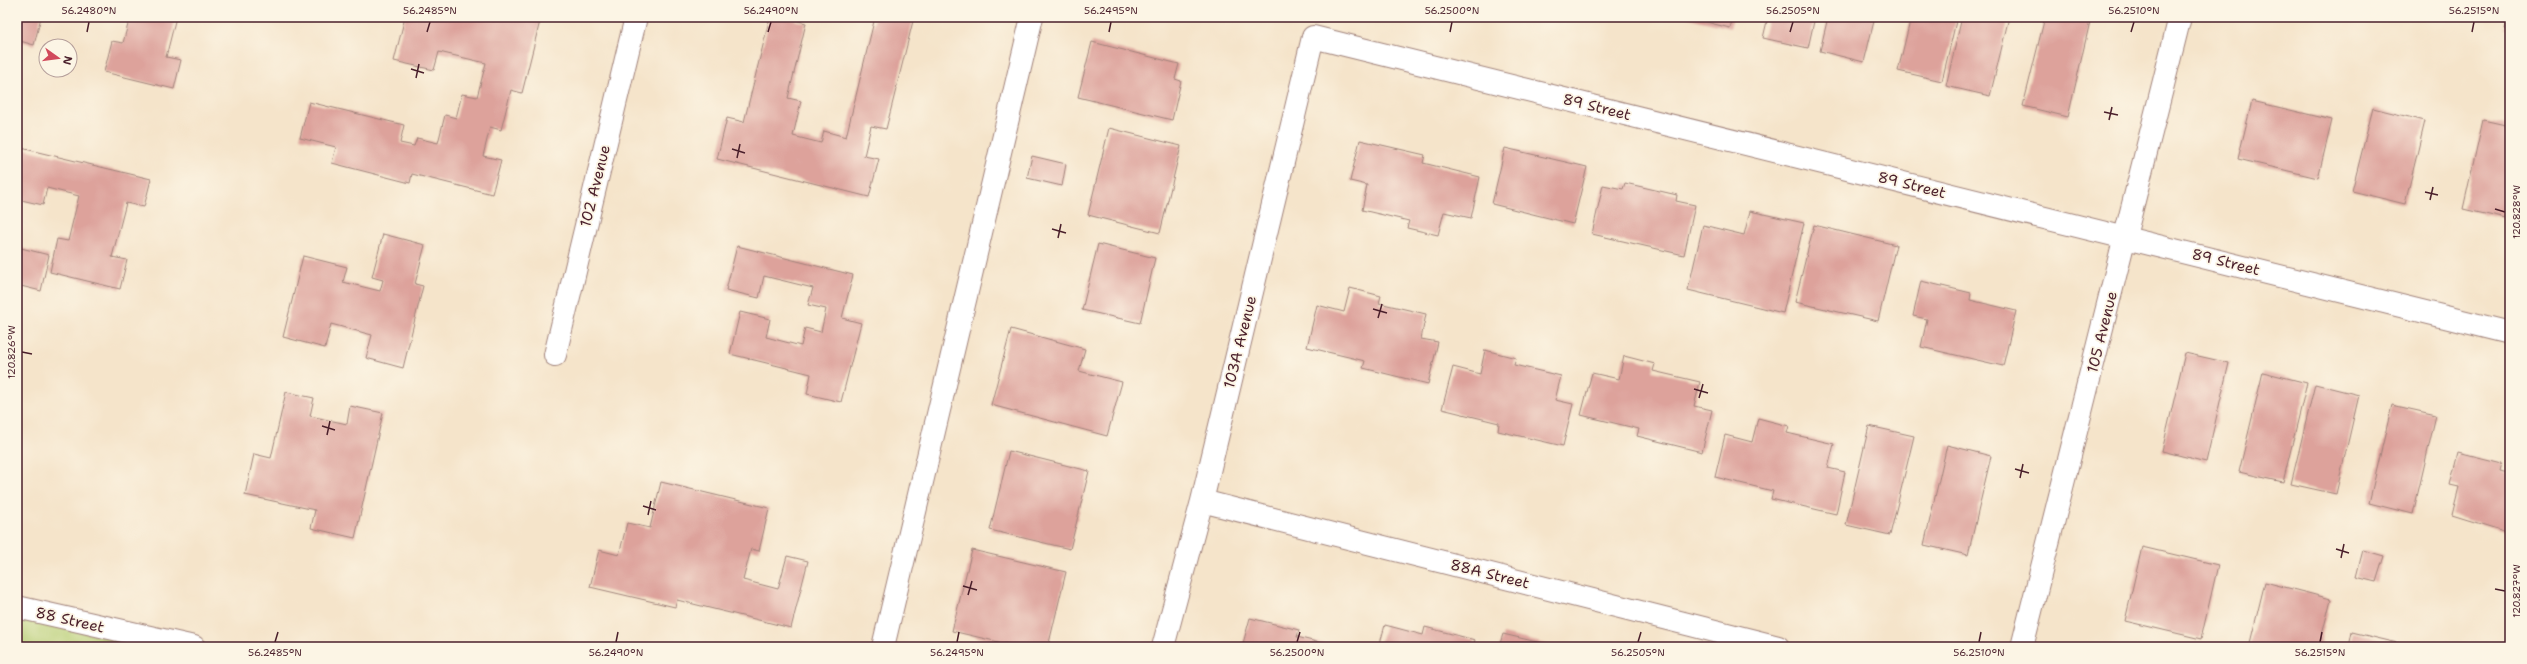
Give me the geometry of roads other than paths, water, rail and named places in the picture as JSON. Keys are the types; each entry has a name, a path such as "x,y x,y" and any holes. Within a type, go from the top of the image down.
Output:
{"street":[{"name":"102 Avenue","path":"555,355 636,17"},
{"path":"883,647 1032,17"},
{"name":"105 Avenue","path":"2022,647 2126,238 2180,17"},
{"name":"89 Street","path":"1313,37 2510,333"},
{"name":"103A Avenue","path":"1163,647 1202,501 1313,37"},
{"name":"88A Street","path":"1202,501 1778,647"},
{"name":"88 Street","path":"17,607 194,647"}]}
